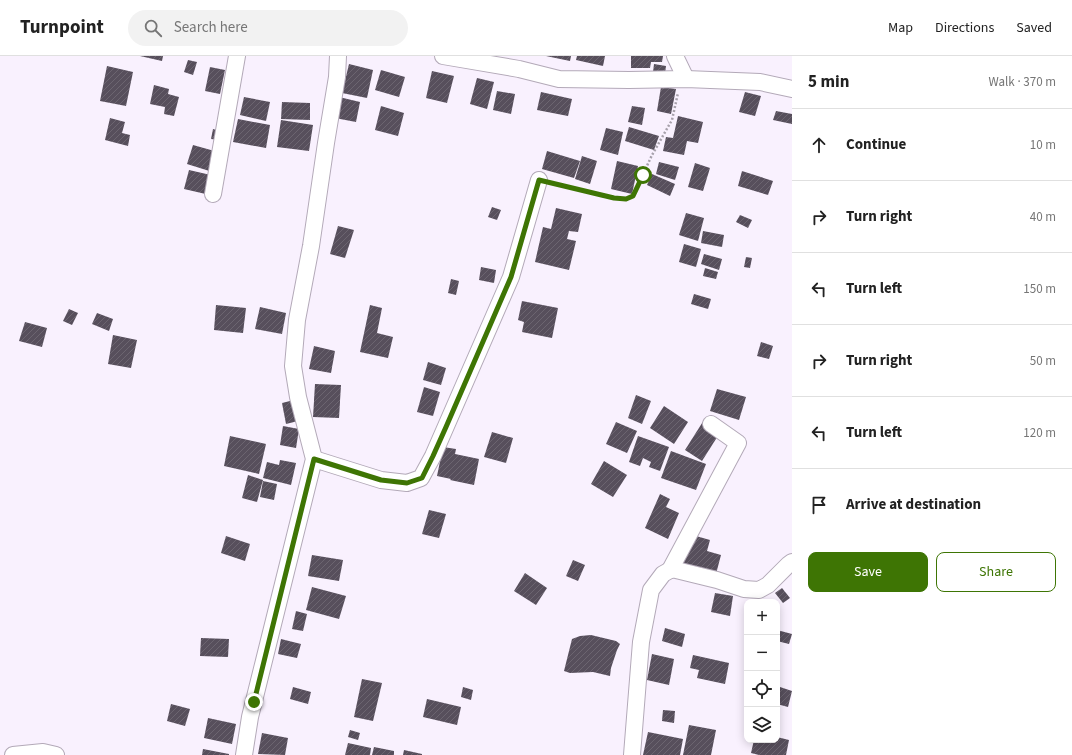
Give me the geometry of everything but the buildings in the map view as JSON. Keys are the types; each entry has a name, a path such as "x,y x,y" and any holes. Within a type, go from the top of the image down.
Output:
{"street":[{"path":"213,194 237,56"},
{"path":"244,755 250,717 314,459 298,397 292,366 297,320 311,246 337,77 338,56"},
{"path":"443,56 519,69 559,79 760,82 792,89"},
{"path":"675,56 683,80"},
{"path":"314,459 381,480 407,483 422,478 446,427 511,277 539,180"},
{"path":"670,570 738,442 711,424"},
{"path":"632,755 641,642 651,590 663,574 672,569 717,580 744,589 759,590 768,585 792,562"},
{"path":"12,755 43,752 56,755"}],"path":[{"path":"539,180 614,198 626,199 633,196 652,155 672,120 683,80"}],"route":[{"path":"254,702 314,459 381,480 407,483 422,478 472,369 511,277 539,180 614,198 626,199 633,196 643,175"}]}
